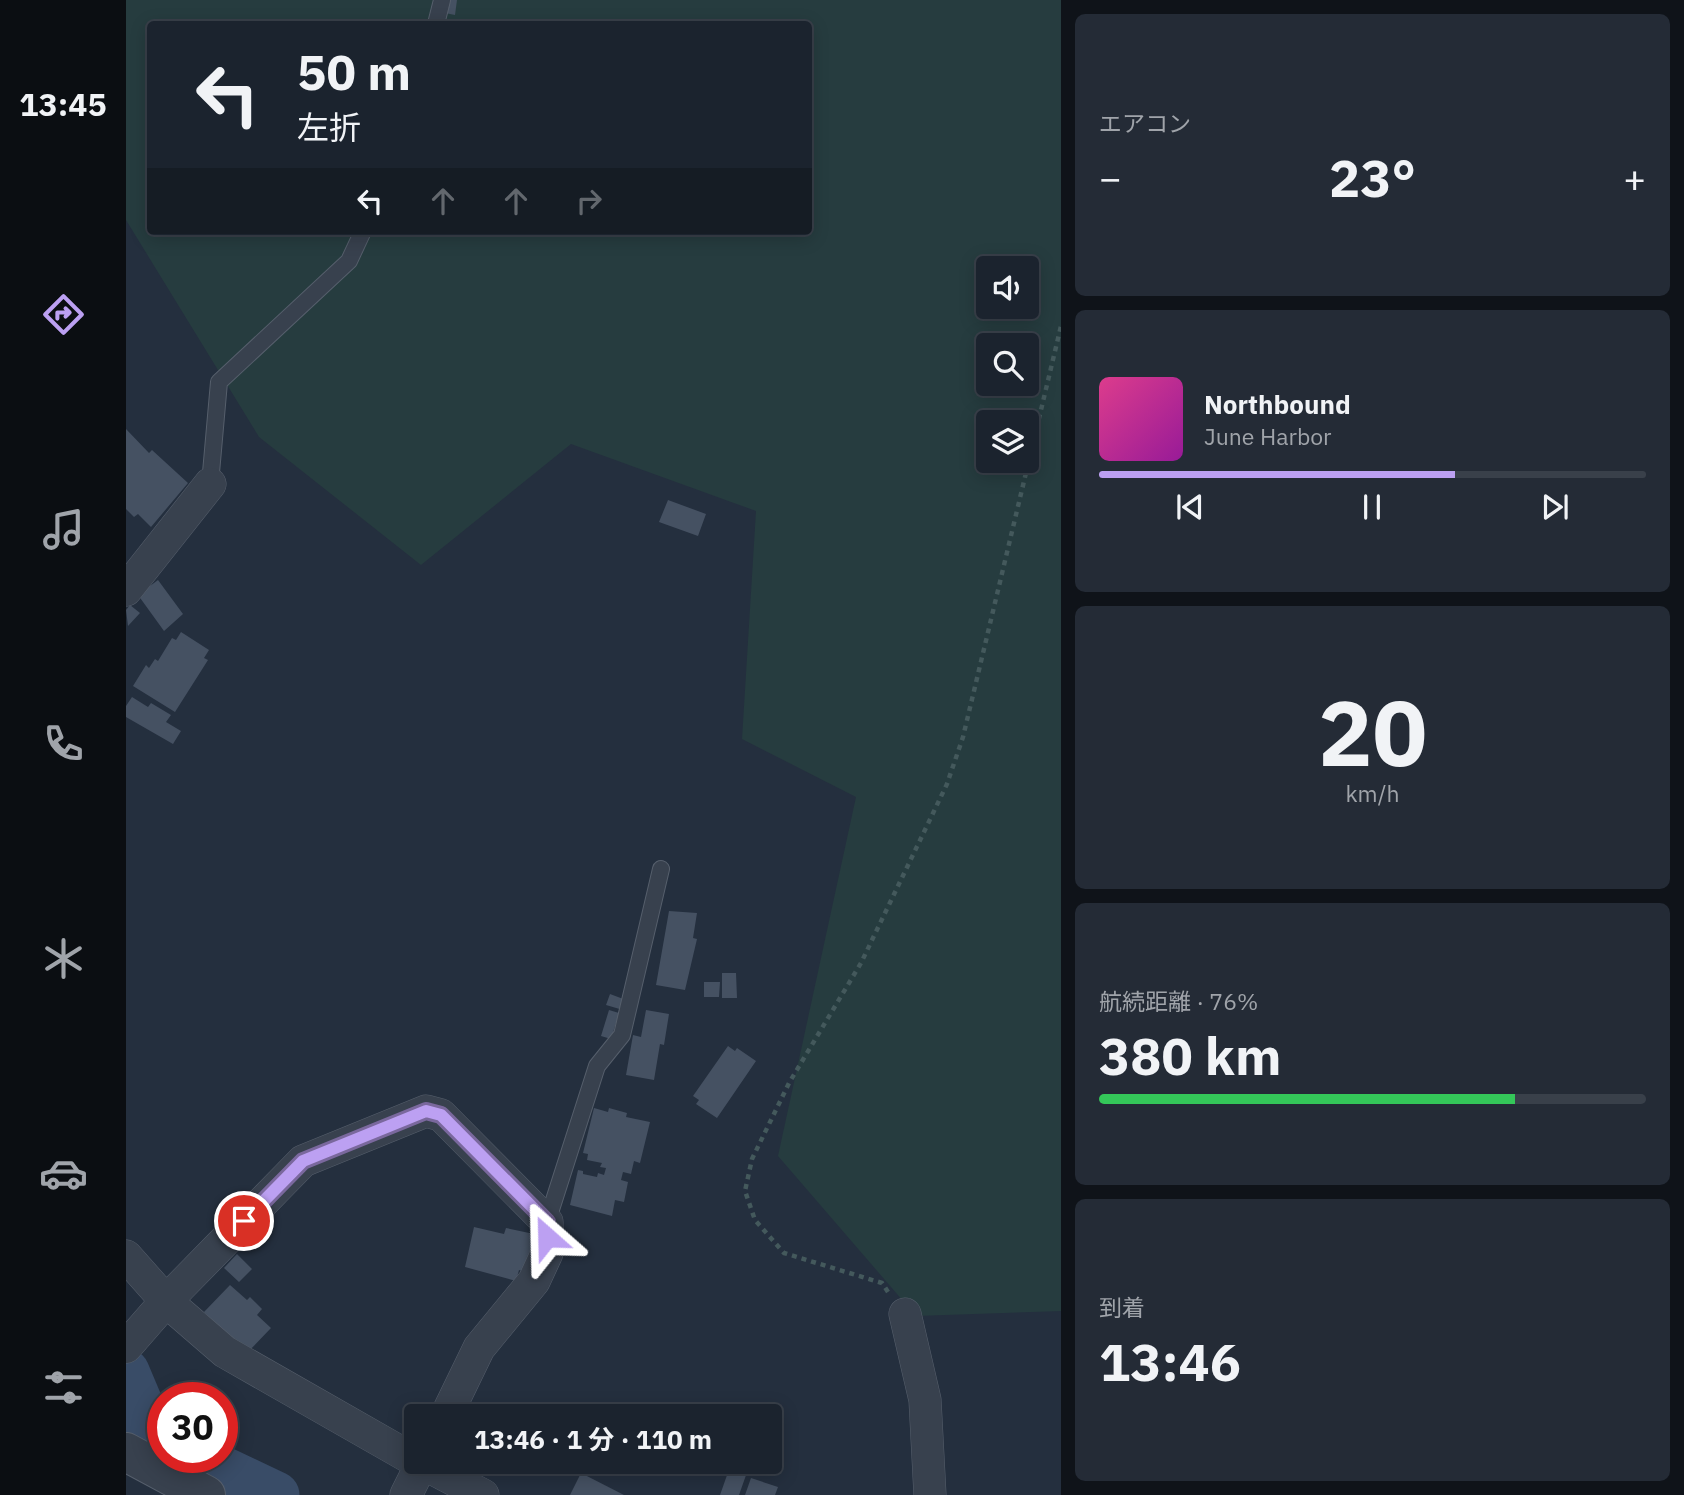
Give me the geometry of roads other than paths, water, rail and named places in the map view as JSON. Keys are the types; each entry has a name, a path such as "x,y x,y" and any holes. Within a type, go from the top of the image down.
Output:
{"street":[{"path":"126,590 210,484"},
{"path":"127,1346 166,1301 303,1161 426,1111 441,1115 547,1222 547,1253 534,1281 479,1348 452,1404"},
{"path":"126,1256 166,1301 225,1352 404,1453"},
{"path":"905,1314 925,1400 930,1495"},
{"path":"126,1452 206,1495"},
{"path":"406,1495 415,1474"},
{"path":"443,1474 483,1495"}],"lane":[{"path":"437,21 442,0"},
{"path":"210,484 219,382 349,261 361,235"},
{"path":"547,1222 597,1066 622,1035 661,869"}],"waterway":[{"path":"126,1372 147,1422"},
{"path":"230,1473 276,1495"}]}
